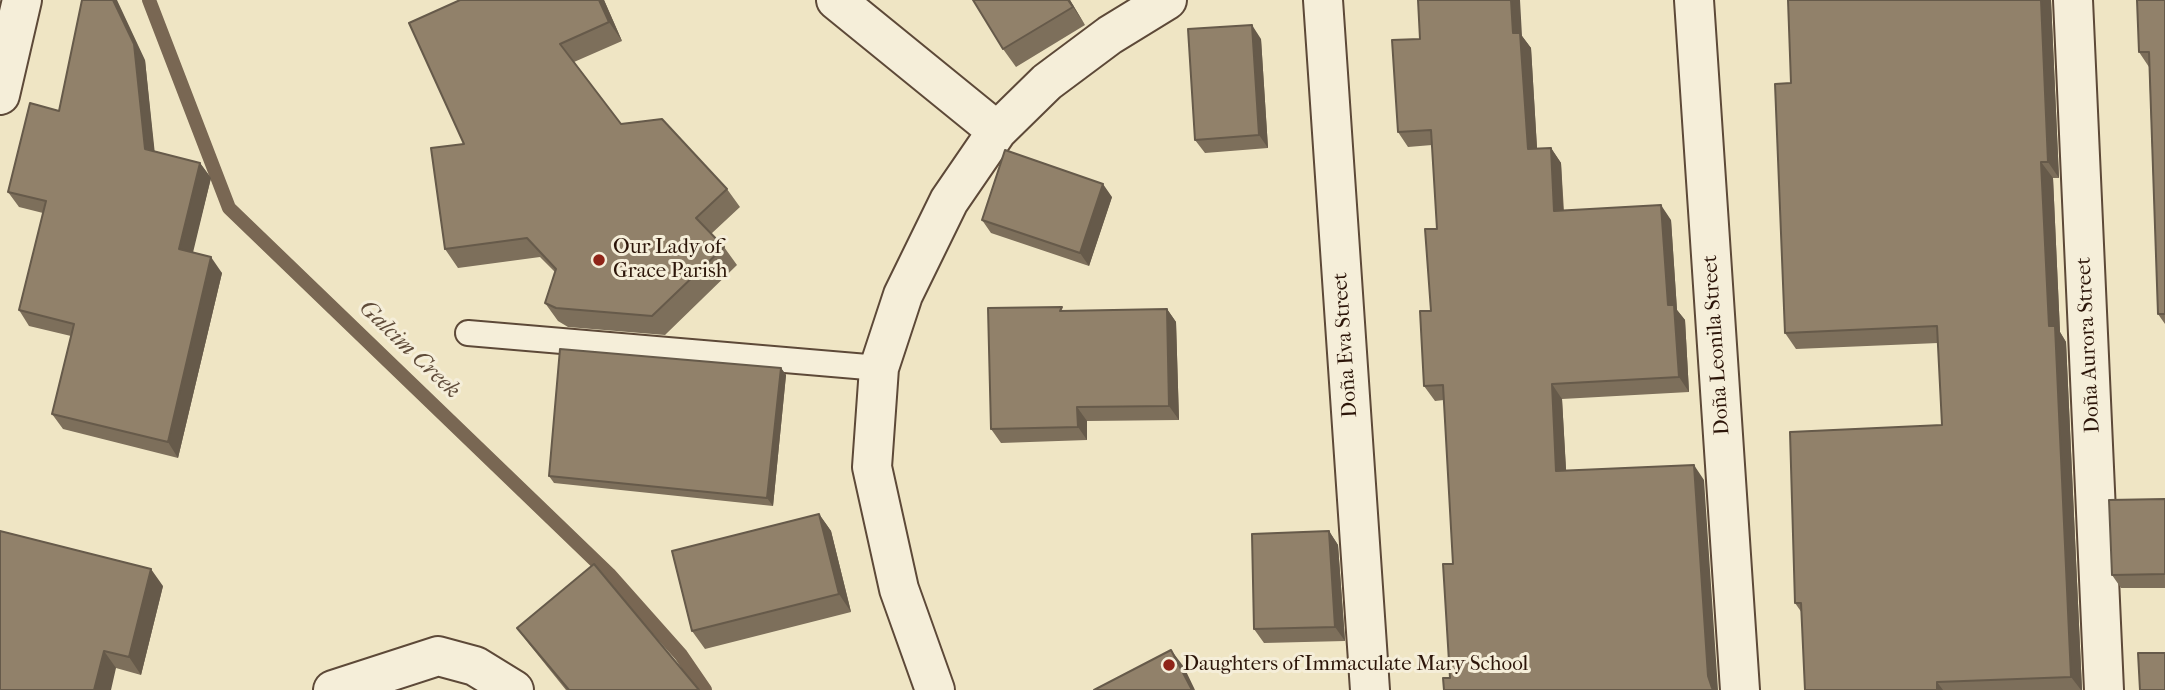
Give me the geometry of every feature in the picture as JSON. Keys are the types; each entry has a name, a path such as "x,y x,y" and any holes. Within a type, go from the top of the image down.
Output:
{"street":[{"path":"0,95 22,0"},
{"path":"836,0 997,131"},
{"path":"935,690 899,589 872,467 879,368 909,283 949,201 997,131 1047,82 1110,34 1167,0"},
{"name":"Doña Eva Street","path":"1323,0 1370,690"},
{"name":"Doña Leonila Street","path":"1694,0 1740,690"},
{"name":"Doña Aurora Street","path":"2073,0 2104,690"},
{"path":"332,690 438,656 475,666 514,690"}],"lane":[{"path":"468,333 879,368"}],"building":[{"path":"82,0 113,0 134,44 145,149 200,163 179,249 211,257 168,442 52,414 74,324 19,310 46,201 8,192 30,103 59,111"},
{"path":"460,0 599,0 609,22 560,44 621,124 662,119 727,189 696,218 724,247 652,316 556,308 545,303 556,269 527,238 445,249 431,148 464,144 409,23"},
{"path":"973,0 1068,0 1073,7 1003,49"},
{"path":"1418,0 1511,0 1513,33 1520,33 1528,149 1551,148 1554,211 1661,205 1668,305 1674,305 1679,377 1552,384 1556,471 1694,465 1708,676 1715,690 1444,690 1443,678 1450,678 1443,564 1453,564 1443,385 1424,386 1420,311 1431,311 1425,229 1437,229 1431,130 1398,132 1392,40 1420,39"},
{"path":"1788,0 2041,0 2048,162 2041,162 2049,326 2055,326 2071,677 1937,682 1937,690 1805,690 1801,603 1795,603 1790,432 1942,425 1937,326 1785,333 1775,84 1791,83"},
{"path":"2137,0 2165,0 2165,314 2158,314 2149,52 2139,52"},
{"path":"1252,25 1259,135 1195,140 1188,29"},
{"path":"1005,150 1103,184 1080,253 982,220"},
{"path":"1062,307 1060,311 1167,309 1169,406 1077,407 1078,427 991,429 988,308"},
{"path":"560,349 781,368 767,498 549,476"},
{"path":"2165,499 2165,574 2112,575 2109,500"},
{"path":"819,514 839,594 692,631 672,551"},
{"path":"0,531 151,569 129,657 104,651 94,690 0,690"},
{"path":"1329,531 1335,627 1254,629 1252,534"},
{"path":"594,564 699,690 569,690 517,628"},
{"path":"1171,650 1192,690 1094,690"},
{"path":"2138,653 2165,653 2165,690 2140,690"}],"waterway":[{"name":"Galcim Creek","path":"149,0 229,208 609,574 681,655 705,690"}],"place":[{"name":"Our Lady of Grace Parish","path":"599,260"},
{"name":"Daughters of Immaculate Mary School","path":"1169,665"}]}
